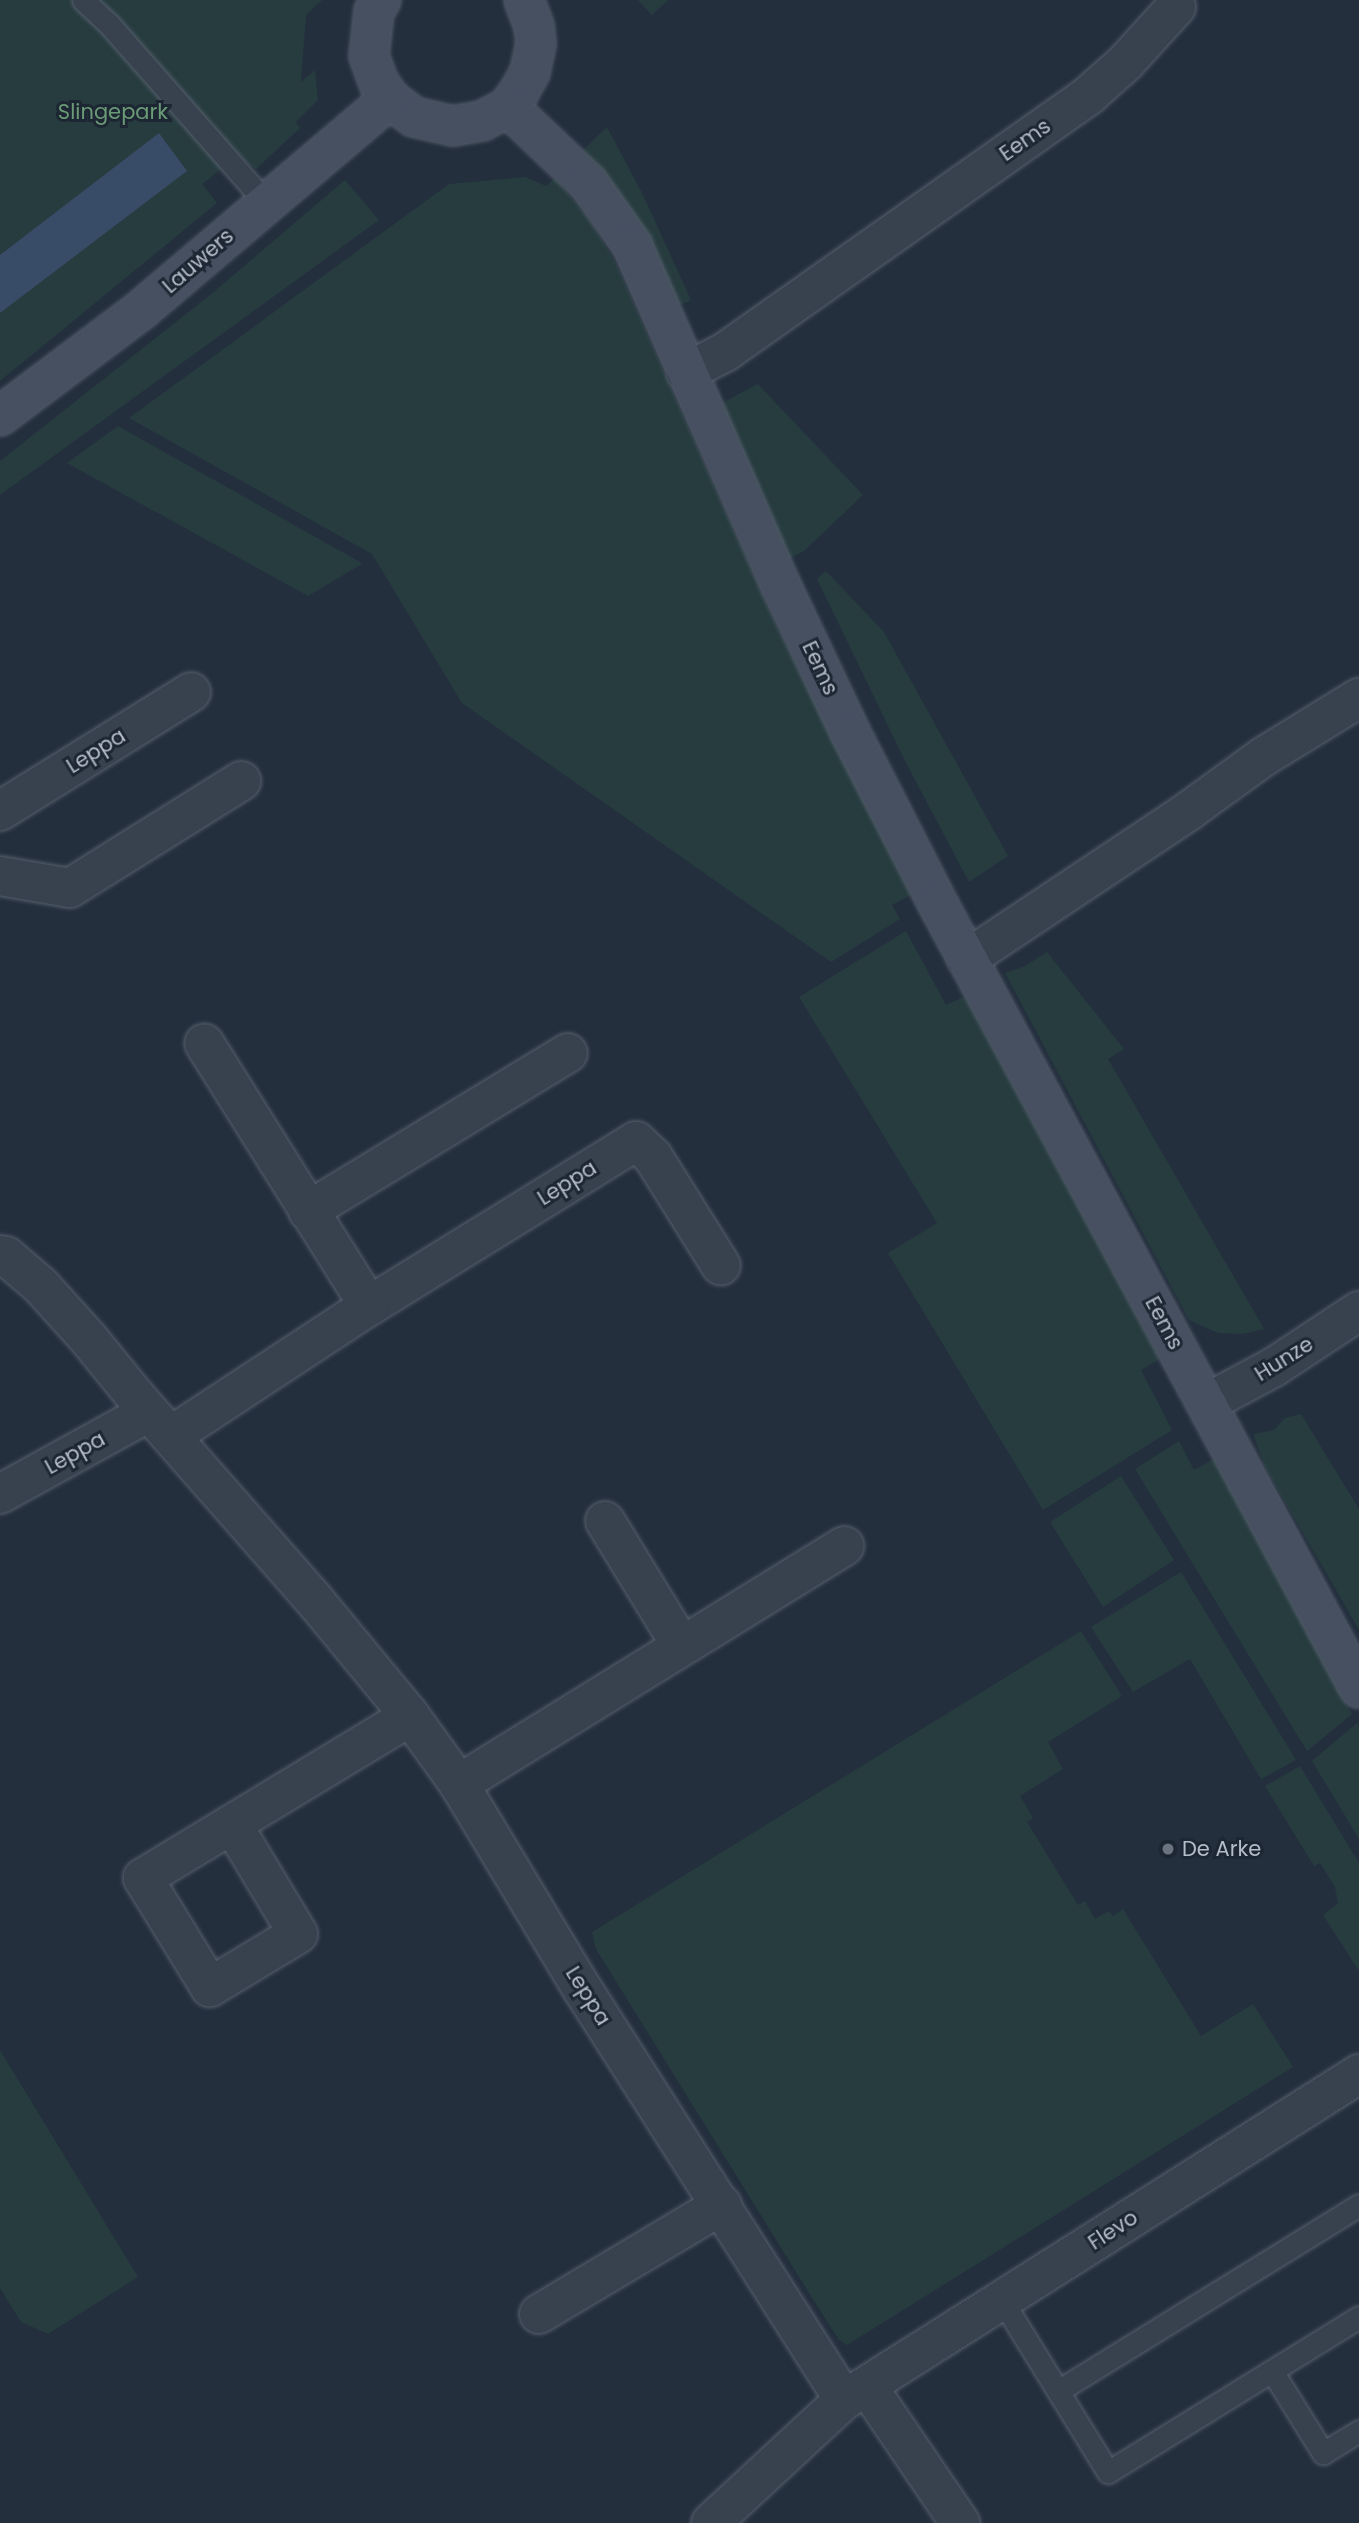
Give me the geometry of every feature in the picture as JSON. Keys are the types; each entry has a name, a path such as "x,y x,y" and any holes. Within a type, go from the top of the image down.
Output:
{"street":[{"path":"381,0 374,11 369,56 379,83 390,99 414,117 453,126 482,121 508,107 530,72 536,44 534,26 524,0"},
{"name":"Eems","path":"686,372 725,352 1089,95 1125,63 1176,7"},
{"name":"Lauwers","path":"0,416 142,310 390,99"},
{"name":"Eems","path":"508,107 563,157 600,197 632,245 686,372 850,732 967,959 1359,1688"},
{"name":"Leppa","path":"0,811 191,692"},
{"path":"967,959 1190,810 1263,757 1359,698"},
{"path":"0,876 70,888 241,781"},
{"path":"0,831 4,837 0,840"},
{"path":"204,1043 369,1306"},
{"path":"308,1211 568,1053"},
{"name":"Leppa","path":"0,1494 160,1424 369,1306 636,1141 653,1157 721,1266"},
{"name":"Leppa","path":"0,1255 41,1286 316,1602 410,1716 459,1784 583,1990 722,2206 855,2393"},
{"name":"Hunze","path":"1207,1403 1274,1367 1359,1311"},
{"path":"605,1521 681,1645"},
{"path":"459,1784 844,1546"},
{"path":"232,1824 410,1716"},
{"name":"Flevo","path":"711,2523 855,2393 1003,2302 1359,2074"},
{"path":"539,2314 722,2206"},
{"path":"855,2393 960,2523"}],"lane":[{"path":"83,0 108,23 265,203"},
{"path":"1058,2391 1359,2205"},
{"path":"1003,2302 1108,2472 1359,2317"},
{"path":"1272,2371 1323,2453 1359,2431"}],"green space":[{"name":"Slingepark","path":"0,0 322,0 306,15 301,82 315,70 318,100 296,122 300,128 256,169 238,156 202,184 217,203 0,381"},
{"path":"638,0 668,0 652,15"},
{"path":"607,127 642,193 691,300 678,306 597,166 583,150"},
{"path":"525,177 546,186 555,178 589,219 615,262 774,621 911,895 892,905 900,919 831,962 462,703 372,554 129,418 449,184"},
{"path":"345,180 379,220 0,495 0,461 210,295"},
{"path":"758,384 863,495 804,551 788,559 720,404"},
{"path":"118,426 362,564 308,596 67,463"},
{"path":"826,571 884,632 1008,856 969,882 905,761 817,579"},
{"path":"906,931 946,1005 965,996 1160,1359 1141,1370 1172,1430 1043,1510 888,1253 937,1223 799,997"},
{"path":"1047,952 1124,1049 1108,1059 1264,1329 1243,1334 1218,1333 1189,1320 1005,973 1025,966"},
{"path":"1301,1414 1359,1509 1359,1630 1265,1467 1253,1434 1274,1430 1285,1418"},
{"path":"1179,1441 1194,1470 1214,1459 1352,1714 1307,1751 1135,1469"},
{"path":"1121,1476 1174,1560 1103,1607 1050,1522"},
{"path":"1181,1572 1296,1760 1261,1779 1190,1659 1133,1692 1091,1627"},
{"path":"1081,1631 1122,1696 1048,1742 1063,1769 1020,1796 1033,1818 1027,1822 1078,1905 1085,1901 1095,1919 1109,1911 1113,1916 1123,1909 1201,2036 1253,2004 1293,2067 847,2345 839,2340 814,2301 596,1949 592,1932"},
{"path":"1357,1723 1359,1727 1359,1839 1312,1761"},
{"path":"1300,1766 1359,1863 1359,1971 1323,1915 1338,1903 1335,1887 1320,1863 1314,1866 1265,1786"},
{"path":"0,2050 138,2277 48,2334 21,2322 0,2288"}],"water":[{"path":"159,133 187,171 0,313 0,255"}],"place":[{"name":"De Arke","path":"1168,1849"}]}
